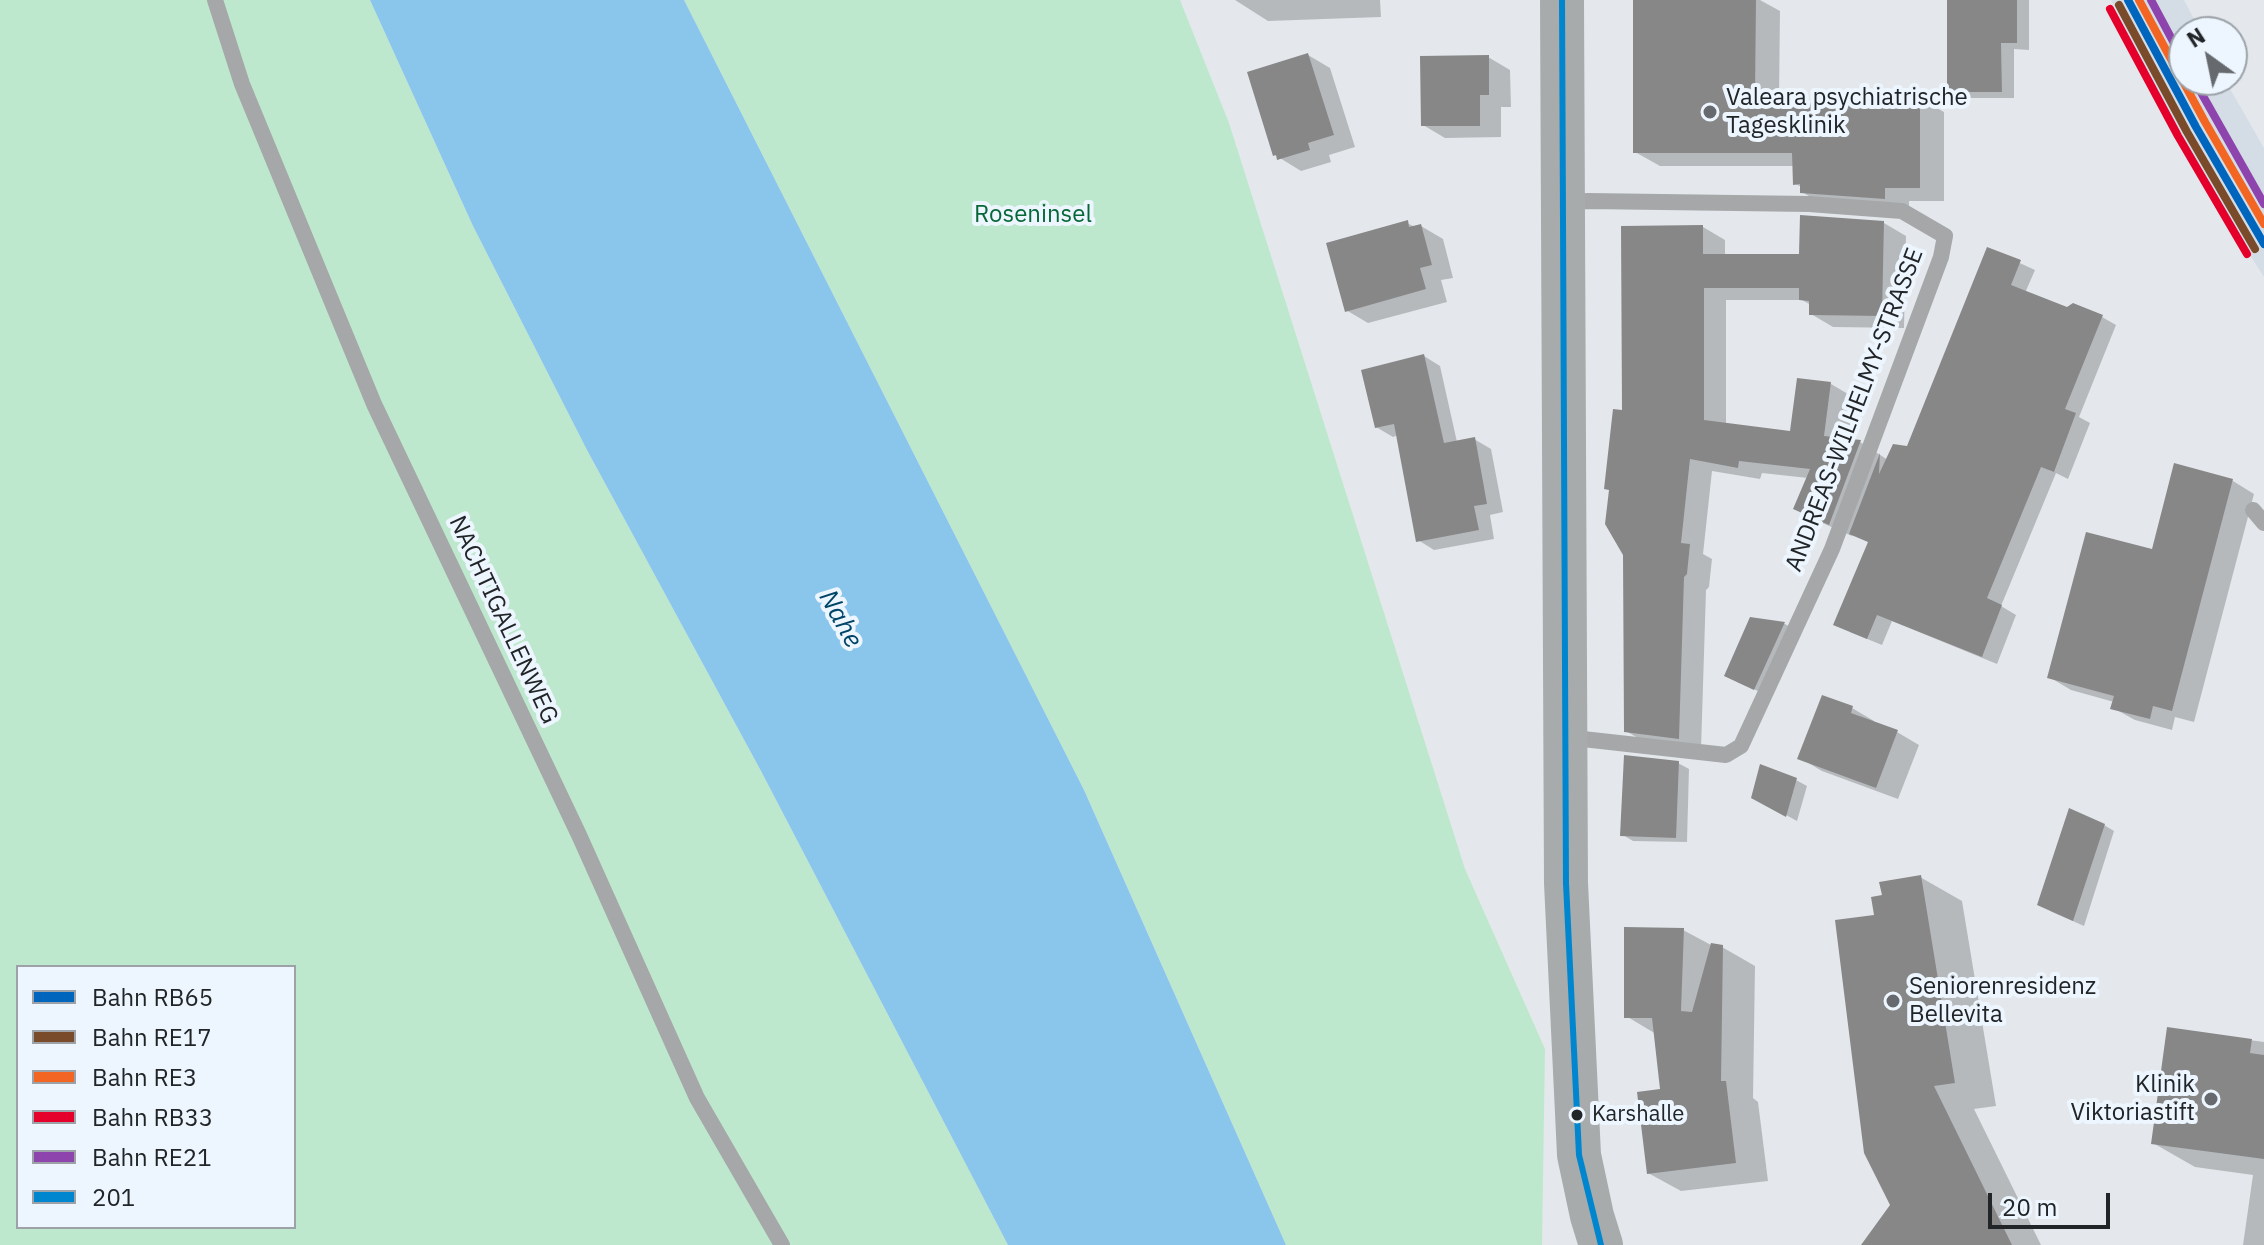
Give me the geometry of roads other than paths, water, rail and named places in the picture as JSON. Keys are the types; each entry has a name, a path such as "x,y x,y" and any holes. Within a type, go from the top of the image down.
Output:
{"main road":[{"path":"1562,0 1566,883 1575,1114 1585,1187 1601,1245"}],"lane":[{"name":"NACHTIGALLENWEG","path":"215,0 242,84 374,404 579,835 697,1098 782,1245"},
{"name":"ANDREAS-WILHELMY-STRASSE","path":"1562,203 1809,204 1902,211 1945,236 1941,257 1832,549 1741,746 1726,755 1563,737"}],"water":[{"name":"Nahe","path":"370,0 684,0 1084,790 1286,1245 1008,1245 761,771 587,450 473,226"}],"rail line":[{"name":"RB65","path":"2128,0 2196,127 2264,244"},
{"name":"RE3","path":"2139,0 2264,224"},
{"name":"RE21","path":"2151,0 2168,32"},
{"name":"RE17","path":"2119,5 2187,132 2255,249"},
{"name":"RB33","path":"2110,9 2178,136 2247,254"},
{"name":"RE21","path":"2203,96 2264,204"}],"place":[{"name":"Valeara psychiatrische Tagesklinik","path":"1710,112"},
{"name":"Seniorenresidenz Bellevita","path":"1893,1001"},
{"name":"Klinik Viktoriastift","path":"2211,1099"},
{"name":"Karshalle","path":"1577,1115"}],"park label":[{"name":"Roseninsel","path":"1033,215"}]}
